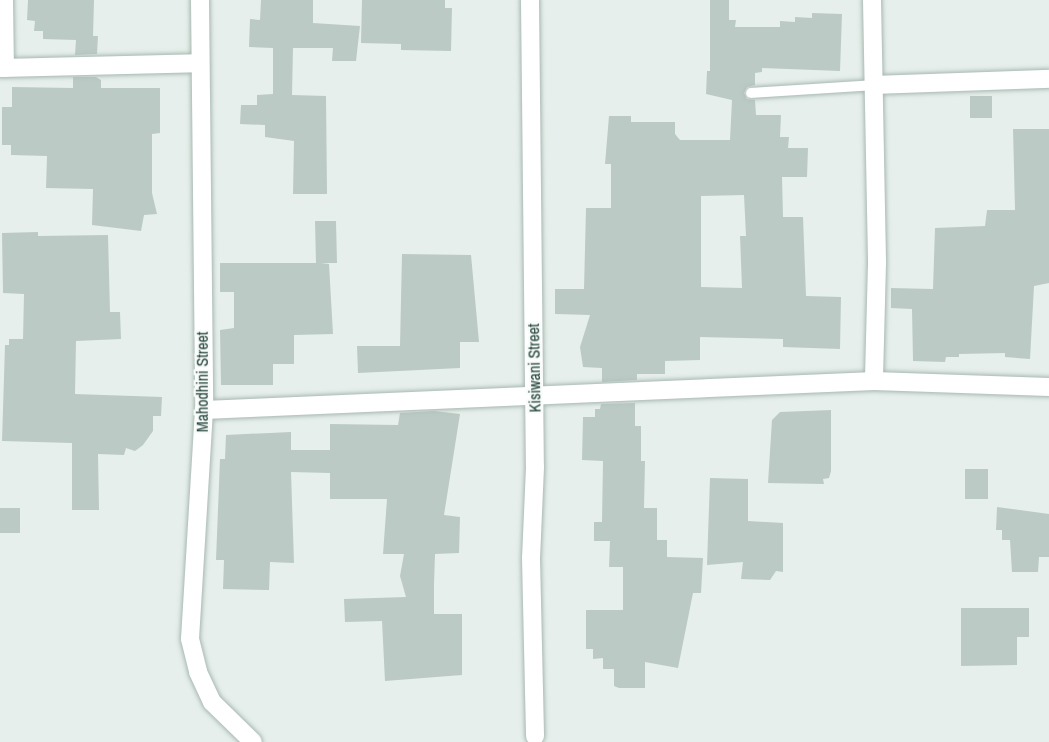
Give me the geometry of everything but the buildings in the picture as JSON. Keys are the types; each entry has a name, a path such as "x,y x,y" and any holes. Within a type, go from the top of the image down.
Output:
{"street":[{"path":"4,0 2,68 198,63"},
{"name":"Mahodhini Street","path":"200,0 198,63 204,410 190,639 198,672 213,702 253,742"},
{"name":"Kisiwani Street","path":"530,0 534,394 531,558 535,736"},
{"path":"872,0 875,85 874,381"},
{"path":"875,85 1049,79"},
{"path":"204,410 874,381 1049,387"}],"lane":[{"path":"751,93 875,85"}]}
